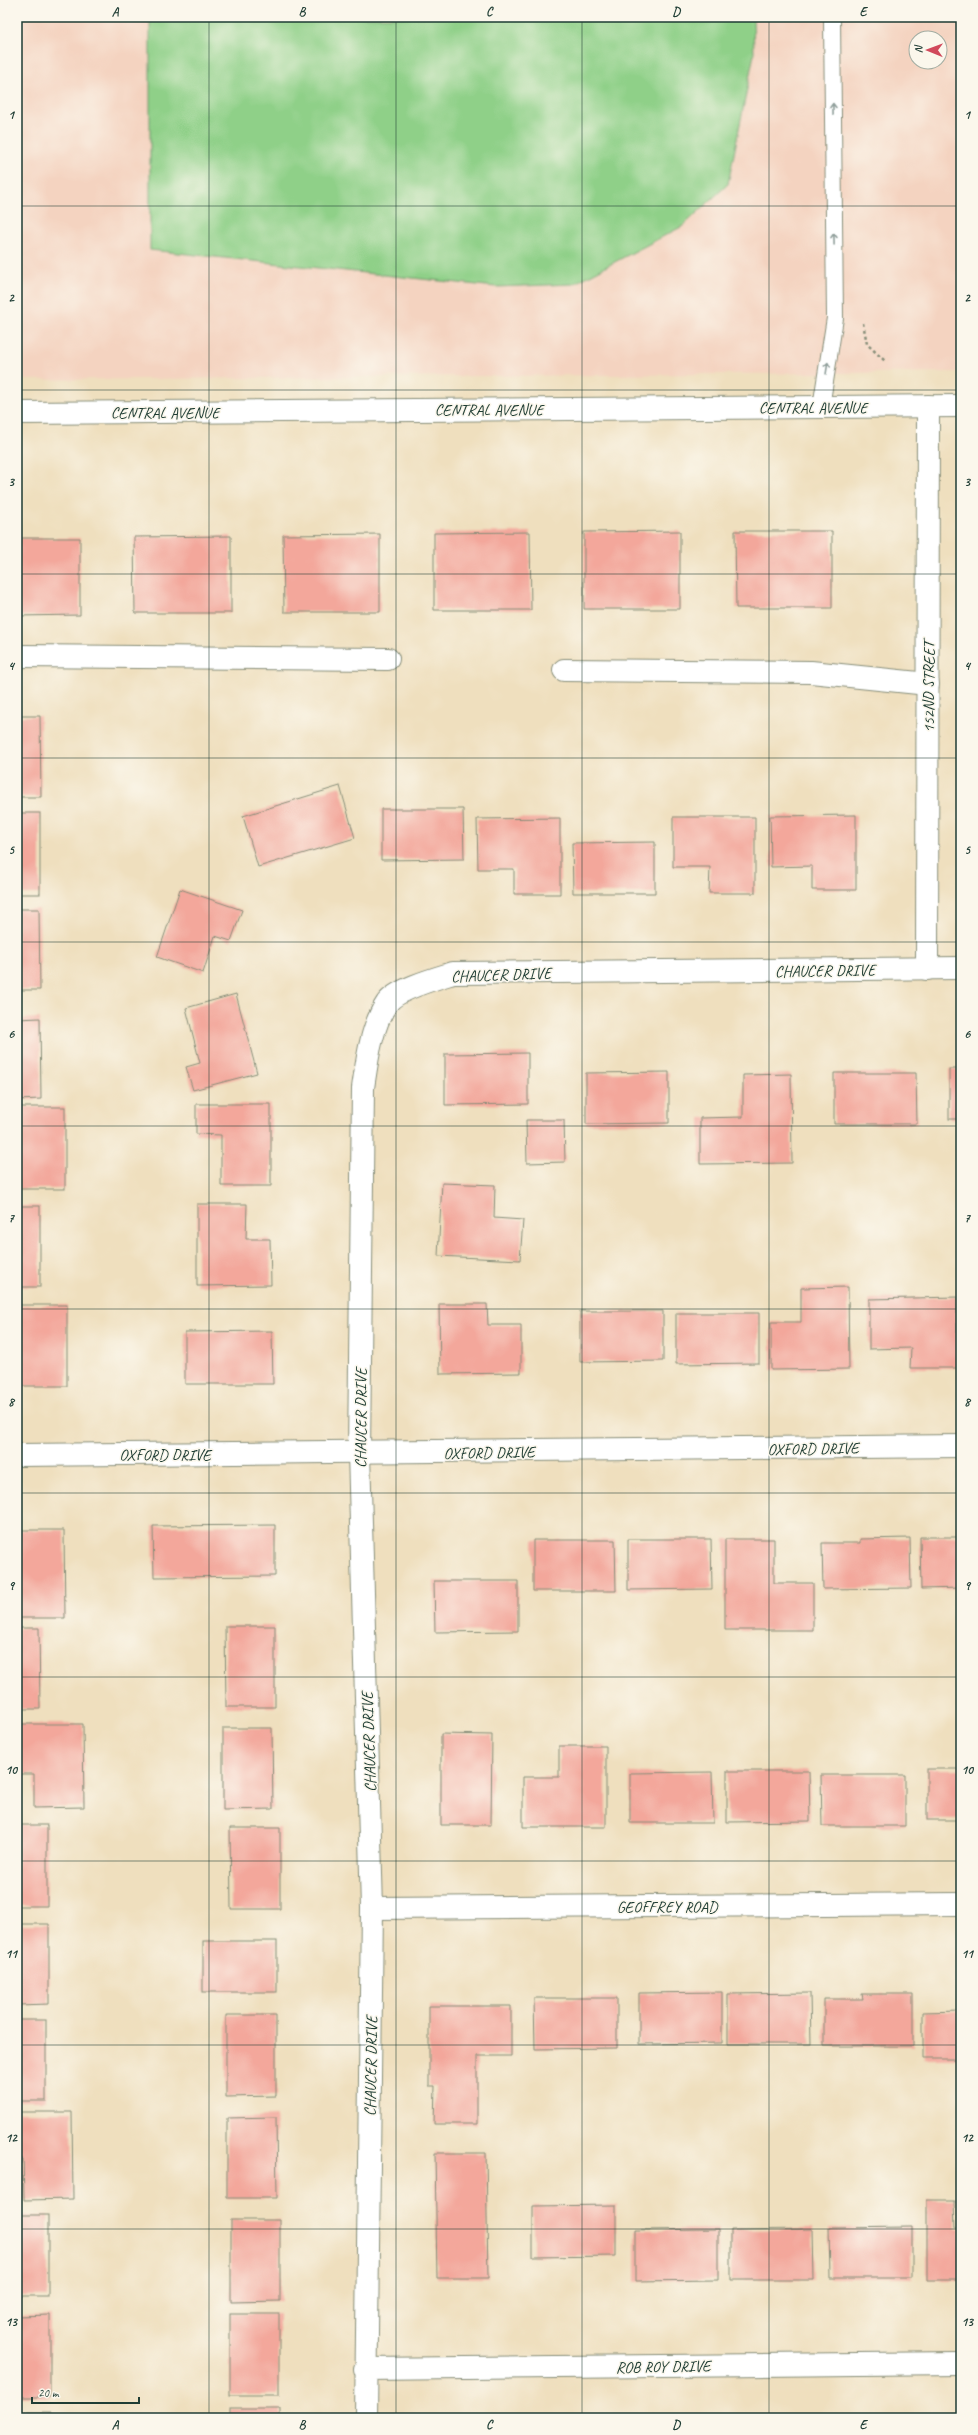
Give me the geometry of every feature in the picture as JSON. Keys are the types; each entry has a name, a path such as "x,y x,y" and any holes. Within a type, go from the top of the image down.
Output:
{"street":[{"name":"152ND STREET","path":"927,969 928,406"},
{"name":"CENTRAL AVENUE","path":"17,413 961,406"},
{"path":"17,656 388,658"},
{"path":"564,670 811,672 928,684"},
{"name":"CHAUCER DRIVE","path":"366,2418 365,2369 372,1908 359,1453 363,1088 371,1042 387,1002 419,983 453,974 961,968"},
{"name":"OXFORD DRIVE","path":"17,1455 359,1453 961,1446"},
{"name":"GEOFFREY ROAD","path":"372,1908 961,1904"},
{"name":"ROB ROY DRIVE","path":"365,2369 961,2363"}],"lane":[{"path":"821,407 835,318 832,17"}],"shaded area":[{"path":"17,17 961,17 961,372 17,380"}],"green space":[{"path":"150,17 753,17 754,54 728,184 683,226 573,284 496,287 150,250"}],"building":[{"path":"680,531 680,609 584,609 584,532"},
{"path":"735,531 832,531 832,608 736,608"},
{"path":"530,532 531,610 434,610 434,533"},
{"path":"380,534 380,612 284,612 283,535"},
{"path":"231,536 231,613 135,613 134,537"},
{"path":"17,538 80,538 80,615 17,616"},
{"path":"17,716 40,716 41,797 17,797"},
{"path":"340,786 355,838 258,867 243,816"},
{"path":"381,809 463,809 464,859 381,860"},
{"path":"17,813 40,813 40,894 17,894"},
{"path":"856,815 856,890 812,890 812,866 771,867 770,816"},
{"path":"673,817 755,817 755,893 709,893 710,867 673,867"},
{"path":"560,818 560,894 514,894 514,869 478,869 477,819"},
{"path":"655,842 655,893 573,893 572,843"},
{"path":"180,889 242,910 231,941 215,936 203,973 157,957"},
{"path":"17,909 39,909 40,990 17,990"},
{"path":"236,994 257,1073 193,1090 186,1067 200,1063 186,1008"},
{"path":"40,1018 41,1099 17,1100 17,1019"},
{"path":"528,1053 528,1104 445,1105 445,1054"},
{"path":"949,1069 961,1069 961,1119 949,1119"},
{"path":"669,1072 669,1123 586,1124 586,1073"},
{"path":"834,1073 916,1073 917,1124 834,1124"},
{"path":"791,1074 792,1163 700,1164 700,1118 743,1117 743,1075"},
{"path":"196,1104 271,1104 271,1186 221,1186 221,1135 196,1134"},
{"path":"17,1107 65,1107 65,1189 17,1189"},
{"path":"526,1120 564,1120 565,1162 527,1163"},
{"path":"442,1183 495,1185 494,1218 523,1220 520,1260 438,1256"},
{"path":"197,1204 247,1204 246,1239 270,1239 271,1285 197,1286"},
{"path":"17,1206 40,1206 40,1287 17,1287"},
{"path":"848,1287 849,1369 771,1370 771,1322 801,1322 801,1288"},
{"path":"957,1297 957,1368 910,1368 911,1348 869,1349 869,1299"},
{"path":"439,1304 487,1304 488,1325 521,1325 521,1373 440,1374"},
{"path":"17,1305 67,1305 67,1386 17,1386"},
{"path":"580,1311 663,1311 663,1361 580,1362"},
{"path":"676,1313 759,1313 759,1363 676,1364"},
{"path":"272,1331 273,1384 185,1384 185,1332"},
{"path":"275,1525 275,1576 154,1577 153,1526"},
{"path":"17,1530 64,1530 65,1618 17,1618"},
{"path":"920,1537 961,1537 961,1588 921,1589"},
{"path":"910,1538 911,1588 823,1589 822,1543 860,1543 860,1539"},
{"path":"628,1539 711,1539 712,1589 628,1590"},
{"path":"725,1539 774,1539 774,1583 813,1583 813,1630 725,1630"},
{"path":"533,1540 615,1540 616,1591 533,1591"},
{"path":"434,1581 518,1581 518,1631 435,1632"},
{"path":"225,1626 275,1626 275,1707 226,1707"},
{"path":"17,1628 39,1628 40,1709 17,1709"},
{"path":"17,1724 83,1724 84,1807 34,1808 34,1774 17,1774"},
{"path":"223,1728 272,1728 273,1809 223,1810"},
{"path":"441,1734 492,1735 491,1825 441,1825"},
{"path":"559,1746 606,1746 606,1827 523,1827 523,1777 559,1777"},
{"path":"927,1769 961,1769 961,1820 927,1820"},
{"path":"727,1771 809,1771 810,1821 727,1822"},
{"path":"712,1772 713,1823 630,1823 630,1773"},
{"path":"821,1775 905,1775 905,1826 822,1826"},
{"path":"17,1825 47,1825 47,1906 17,1906"},
{"path":"230,1828 280,1828 280,1909 231,1909"},
{"path":"17,1924 49,1924 49,2004 17,2005"},
{"path":"203,1941 277,1941 277,1992 203,1992"},
{"path":"722,1992 722,2043 639,2044 639,1993"},
{"path":"810,1993 811,2044 728,2044 728,1994"},
{"path":"862,1994 913,1994 913,2046 824,2046 824,1999 863,1999"},
{"path":"534,1998 617,1998 617,2048 535,2049"},
{"path":"429,2006 511,2006 511,2056 477,2056 477,2124 434,2124 435,2086 429,2086"},
{"path":"961,2011 961,2059 923,2059 923,2012"},
{"path":"226,2015 276,2015 276,2096 226,2097"},
{"path":"17,2020 46,2020 46,2101 17,2101"},
{"path":"17,2112 72,2112 73,2199 24,2200 23,2159 17,2159"},
{"path":"276,2117 277,2198 227,2198 227,2118"},
{"path":"435,2153 486,2153 488,2278 437,2278"},
{"path":"927,2200 955,2200 956,2228 961,2228 961,2280 927,2280"},
{"path":"616,2205 616,2256 533,2257 533,2206"},
{"path":"17,2215 48,2215 48,2296 17,2296"},
{"path":"231,2220 280,2220 280,2301 231,2302"},
{"path":"912,2227 912,2278 830,2278 829,2228"},
{"path":"718,2229 718,2280 635,2281 635,2230"},
{"path":"813,2229 814,2280 731,2280 731,2230"},
{"path":"230,2314 279,2314 279,2395 230,2395"},
{"path":"50,2315 50,2397 17,2397 17,2316"},
{"path":"230,2409 280,2409 280,2418 230,2418"},
{"path":"17,2412 51,2412 51,2418 17,2418"}]}
